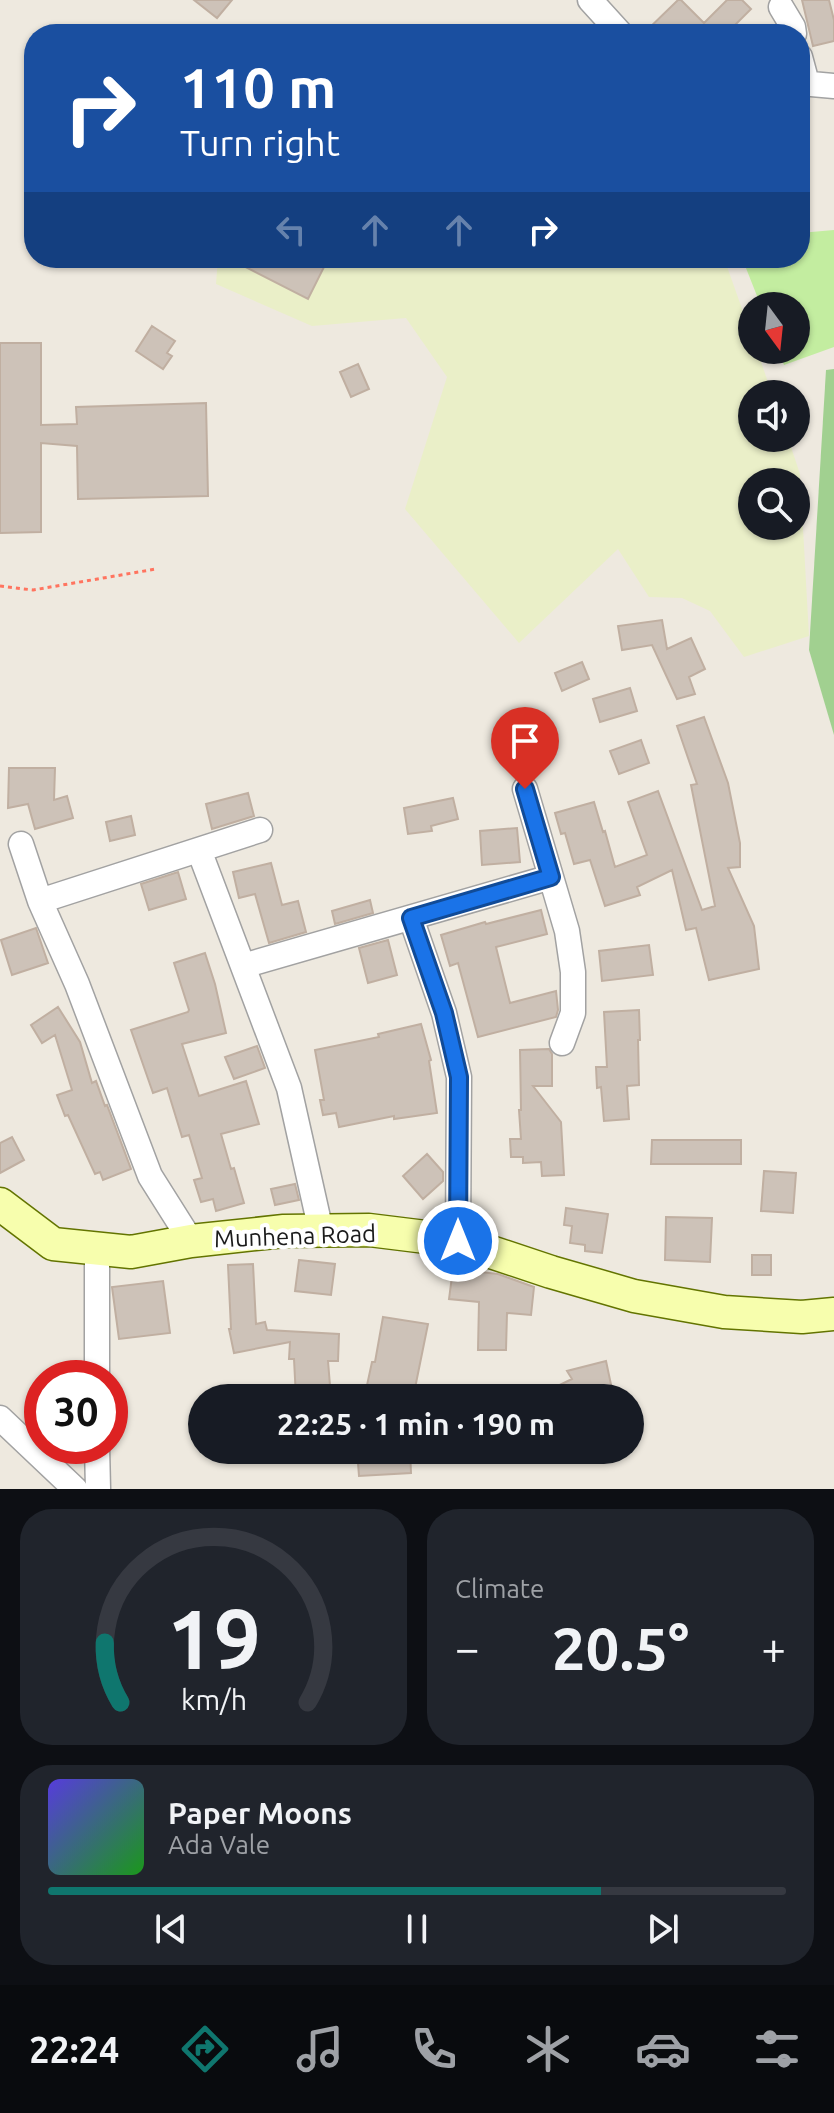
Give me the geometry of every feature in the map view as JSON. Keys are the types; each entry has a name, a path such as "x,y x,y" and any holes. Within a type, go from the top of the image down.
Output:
{"street":[{"path":"603,5 615,24"},
{"path":"781,7 791,24"},
{"path":"810,84 834,86"},
{"path":"525,789 567,931 573,972 573,1013 562,1043"},
{"path":"40,901 260,830"},
{"path":"21,844 40,901 77,984 150,1176 191,1241"},
{"path":"199,850 289,1088 321,1231"},
{"path":"243,966 551,877"},
{"path":"411,918 444,1013 459,1077 458,1241"},
{"name":"Munhena Road","path":"0,1204 53,1244 131,1252 191,1241 284,1231 369,1230 458,1241 634,1296 724,1312 802,1317 834,1314"},
{"path":"97,1249 97,1360"},
{"path":"0,1418 75,1489"},
{"path":"97,1464 98,1489"}],"path":[{"path":"0,586 33,590 156,569"}],"green space":[{"path":"834,230 834,347 810,356 810,292 755,292 746,268 810,268 810,232"},
{"path":"217,268 728,268 738,297 738,364 762,364 767,380 738,380 738,452 793,452 798,468 738,468 738,540 804,540 809,636 744,657 710,611 682,598 649,597 618,549 519,643 405,509 447,377 406,318 312,326 216,284"},
{"path":"834,369 834,735 809,650 826,370"}],"building":[{"path":"194,0 232,0 217,18"},
{"path":"678,0 704,23 727,0 742,0 751,9 736,24 653,24"},
{"path":"802,0 829,0 834,20 834,41 813,46"},
{"path":"248,268 324,268 308,299"},
{"path":"152,326 175,341 167,353 172,356 163,369 136,351"},
{"path":"0,343 41,343 41,425 77,424 76,407 206,403 208,496 78,499 77,446 41,443 41,532 0,533"},
{"path":"358,364 369,389 351,397 340,372"},
{"path":"662,620 667,649 691,638 705,669 689,677 695,694 677,699 652,645 622,650 618,626"},
{"path":"582,662 589,679 562,691 555,673"},
{"path":"630,688 637,711 600,722 593,699"},
{"path":"704,717 728,783 740,843 740,867 728,868 754,926 759,969 709,980 696,928 686,930 672,870 637,887 640,895 605,906 590,860 574,864 555,813 594,802 615,867 647,855 628,802 658,791 702,910 715,906 691,785 697,784 677,726"},
{"path":"641,740 649,763 619,774 610,751"},
{"path":"9,768 55,768 54,800 67,796 73,818 35,829 28,804 8,808"},
{"path":"248,793 254,816 212,829 206,804"},
{"path":"453,798 458,819 431,826 432,831 408,834 404,808"},
{"path":"131,816 135,835 110,841 106,822"},
{"path":"517,828 520,862 482,865 480,831"},
{"path":"271,863 282,905 298,901 306,932 269,943 255,894 239,898 233,872"},
{"path":"178,872 186,899 149,910 141,884"},
{"path":"370,900 373,913 335,924 332,911"},
{"path":"541,910 547,934 496,947 510,1003 556,991 556,1017 478,1037 458,963 450,966 441,935"},
{"path":"36,928 48,963 12,975 1,940"},
{"path":"388,940 397,975 368,983 359,948"},
{"path":"649,945 653,975 602,981 599,951"},
{"path":"205,953 226,1033 182,1044 199,1096 246,1081 259,1124 221,1134 244,1203 216,1211 213,1199 201,1202 194,1180 202,1178 189,1135 182,1137 167,1088 153,1093 131,1030 188,1012 174,963"},
{"path":"58,1007 80,1042 92,1083 96,1081 107,1105 131,1169 103,1180 100,1172 95,1174 57,1095 72,1090 55,1035 42,1043 31,1025"},
{"path":"639,1010 639,1085 627,1086 629,1119 604,1121 596,1067 607,1067 604,1012"},
{"path":"421,1024 431,1060 437,1113 394,1119 394,1116 339,1127 336,1113 323,1115 320,1100 324,1100 315,1050 379,1037 378,1034"},
{"path":"257,1046 265,1068 234,1079 225,1057"},
{"path":"549,1049 552,1054 552,1086 533,1086 561,1122 564,1175 542,1176 541,1162 523,1163 523,1157 511,1157 510,1139 521,1139 520,1050"},
{"path":"12,1137 24,1160 0,1173 0,1143"},
{"path":"652,1140 741,1140 741,1164 651,1164"},
{"path":"427,1154 443,1172 443,1181 423,1199 403,1176"},
{"path":"764,1171 796,1173 793,1213 761,1211"},
{"path":"295,1184 299,1200 275,1205 271,1189"},
{"path":"566,1208 608,1214 602,1253 585,1251 585,1245 570,1243 572,1226 564,1225"},
{"path":"666,1217 712,1218 710,1262 665,1260"},
{"path":"752,1255 771,1255 771,1275 752,1275"},
{"path":"299,1260 335,1264 331,1295 295,1291"},
{"path":"253,1264 256,1324 265,1322 267,1330 339,1334 338,1361 328,1361 330,1384 295,1384 294,1359 289,1359 290,1342 234,1353 229,1329 228,1265"},
{"path":"453,1269 498,1274 534,1287 531,1315 507,1313 506,1350 478,1350 479,1302 449,1299"},
{"path":"163,1281 170,1333 119,1339 112,1287"},
{"path":"383,1317 428,1324 416,1384 367,1384 372,1362 375,1362"},
{"path":"606,1361 611,1384 562,1384 572,1379 567,1371"},
{"path":"358,1464 411,1464 411,1473 359,1476"}],"route":[{"path":"458,1241 459,1077 444,1013 411,918 551,877 525,789"}]}
